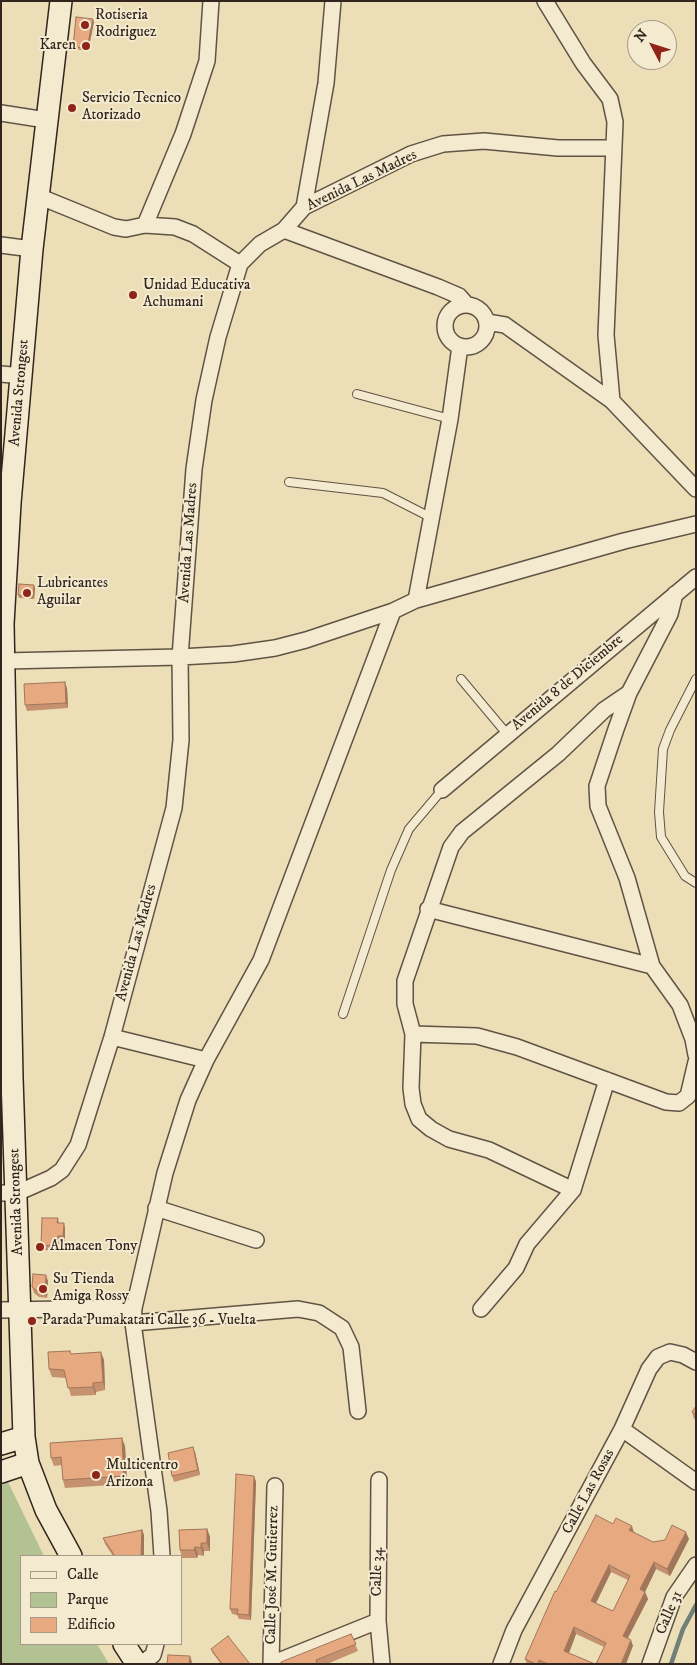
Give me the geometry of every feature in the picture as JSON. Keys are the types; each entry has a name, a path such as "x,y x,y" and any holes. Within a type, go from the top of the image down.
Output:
{"main road":[{"name":"Avenida Strongest","path":"61,1 32,249 23,376 6,502 2,624 4,661 3,748 10,1310 28,1463 46,1510 70,1555"},
{"path":"1,1444 24,1437"},
{"path":"1,1472 28,1463"},
{"path":"125,1645 139,1664"}],"street":[{"path":"145,225 183,134 207,61 211,1"},
{"path":"304,207 326,83 333,1"},
{"path":"545,1 583,63 610,99 615,122 606,335 612,401"},
{"path":"1,113 46,120"},
{"name":"Avenida Las Madres","path":"9,1193 51,1178 70,1159 78,1145 112,1037 174,808 181,740 180,657 194,468 204,400 218,337 240,264 260,244 284,230 304,207 411,154 443,144 484,141 558,148 614,148"},
{"path":"38,196 114,227 126,229 145,225 175,227 193,234 240,264"},
{"path":"284,230 438,287 459,296 466,304 480,309 487,322 484,336 480,342 467,347 460,346 449,339 446,333 445,320 452,309 466,304"},
{"path":"1,245 32,249"},
{"path":"487,322 504,325 612,401 696,489"},
{"path":"416,600 430,517 450,419 460,346"},
{"path":"1,374 23,376"},
{"path":"4,661 180,657 233,654 275,648 306,640 393,611 416,600 624,541 696,524"},
{"name":"Avenida 8 de Diciembre","path":"442,790 696,577"},
{"path":"675,594 670,614 630,693 597,786 598,806 627,878 652,966 680,1005 693,1040 696,1055"},
{"path":"162,1555 159,1511 133,1316 156,1208 188,1100 206,1060 261,960 393,611"},
{"path":"573,1190 489,1150 449,1139 419,1119 413,1104 411,1088 413,1034 405,1004 405,981 428,909 451,847 462,832 558,754 604,710 630,693"},
{"path":"428,909 652,966"},
{"path":"413,1034 477,1036 517,1047 666,1102 679,1103 688,1096 696,1062"},
{"path":"112,1037 206,1060"},
{"path":"481,1309 516,1268 527,1244 573,1190 607,1080"},
{"path":"156,1208 256,1240"},
{"path":"10,1310 133,1316 298,1309 319,1313 342,1328 351,1347 358,1411"},
{"name":"Calle Las Rosas","path":"501,1664 514,1630 622,1429 649,1369 658,1356 670,1352 683,1355 696,1362"},
{"path":"622,1429 696,1482"},
{"name":"Calle 34","path":"380,1480 378,1621 382,1664"},
{"name":"Calle José M. Gutierrez","path":"271,1664 275,1486"},
{"name":"Calle 31","path":"650,1664 674,1597 696,1565"},
{"path":"271,1664 378,1621"},
{"path":"139,1664 153,1655 156,1645"}],"lane":[{"path":"357,394 450,419"},
{"path":"289,482 383,493 430,517"},
{"path":"696,679 670,730 663,750 659,812 661,837 685,876 696,883"},
{"path":"461,680 507,734"},
{"path":"343,1014 391,870 409,829 442,790"}],"green space":[{"path":"7,1480 44,1555 20,1555 20,1645 98,1645 109,1664 1,1664 1,1482"}],"building":[{"path":"76,17 93,19 87,48 73,47"},
{"name":"Lubricantes Aguilar","path":"19,584 34,585 33,597 18,595"},
{"path":"65,682 66,703 25,705 24,684"},
{"path":"42,1218 58,1218 57,1223 64,1223 63,1236 58,1236 58,1246 41,1245"},
{"path":"33,1274 46,1275 45,1292 37,1291 32,1287"},
{"path":"70,1351 71,1354 101,1352 103,1382 93,1383 93,1387 68,1388 64,1370 49,1369 48,1352"},
{"path":"696,1406 696,1415 692,1412"},
{"name":"Multicentro Arizona","path":"122,1438 124,1476 63,1480 61,1457 51,1458 50,1443"},
{"path":"193,1447 198,1470 172,1476 168,1453"},
{"path":"236,1474 254,1476 249,1615 237,1614 238,1609 230,1609"},
{"path":"596,1515 613,1524 616,1518 632,1526 629,1530 653,1542 665,1540 672,1525 686,1532 667,1569 654,1562 640,1589 645,1592 623,1636 631,1640 621,1664 596,1664 606,1643 574,1627 564,1651 595,1664 548,1664 539,1660 538,1664 536,1664 525,1659 556,1592","holes":["609,1565 630,1576 613,1611 591,1601"]},
{"path":"207,1529 207,1543 201,1543 201,1548 195,1547 194,1550 180,1550 179,1530"},
{"path":"142,1530 141,1555 114,1555 103,1538"},
{"path":"351,1634 356,1644 316,1660 317,1664 281,1664 281,1662"},
{"path":"228,1636 250,1664 222,1664 211,1649"},
{"path":"168,1655 190,1656 189,1664 167,1664"}],"waterway":[{"path":"671,1664 683,1629 696,1605"}],"place":[{"name":"Rotiseria Rodriguez","path":"85,25"},
{"name":"Karen","path":"86,46"},
{"name":"Servicio Tecnico Atorizado","path":"72,108"},
{"name":"Unidad Educativa Achumani","path":"133,295"},
{"name":"Lubricantes Aguilar","path":"27,593"},
{"name":"Almacen Tony","path":"40,1247"},
{"name":"Su Tienda Amiga Rossy","path":"43,1289"},
{"name":"Parada Pumakatari Calle 36 - Vuelta","path":"32,1321"},
{"name":"Multicentro Arizona","path":"96,1475"}]}
